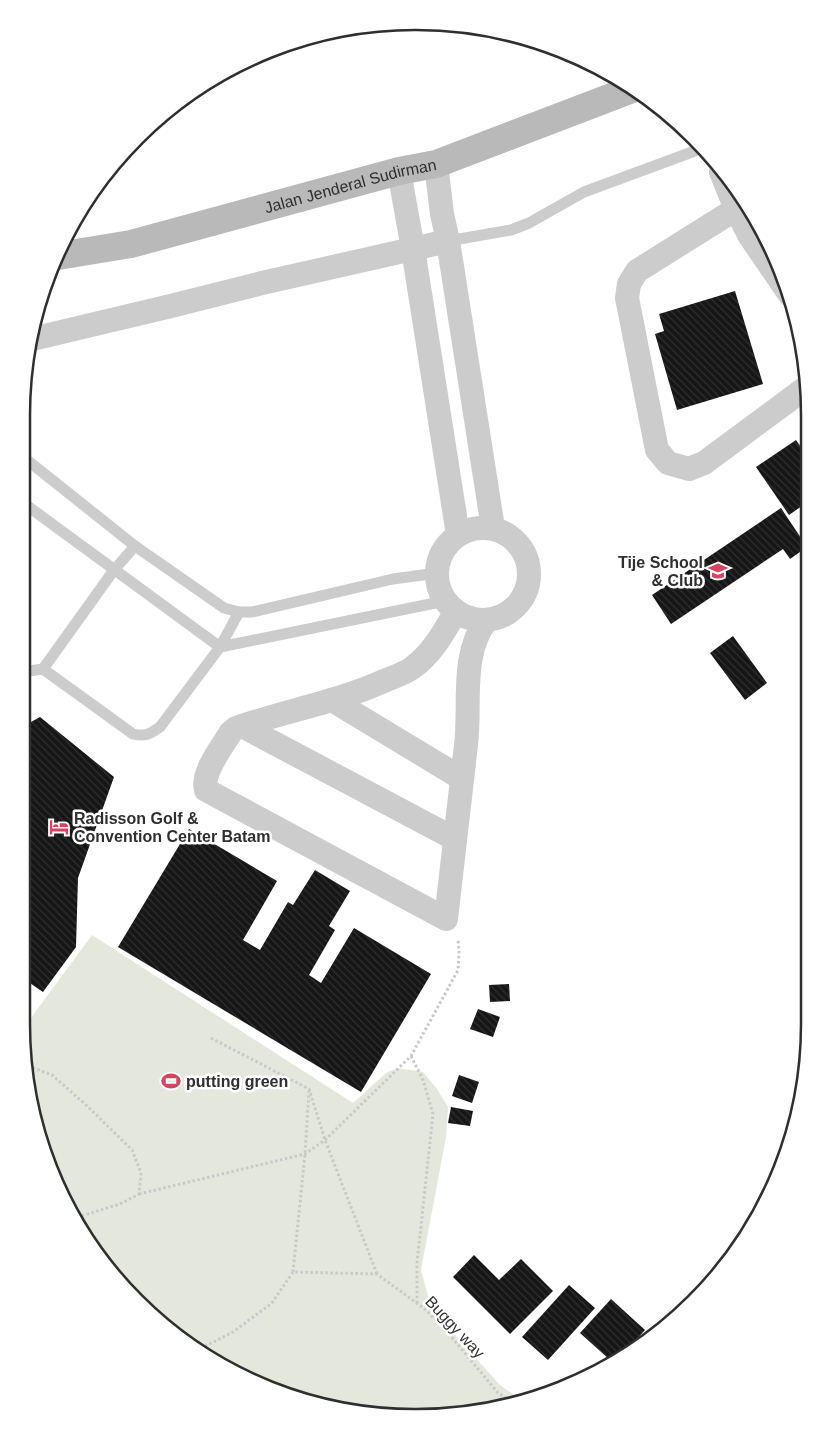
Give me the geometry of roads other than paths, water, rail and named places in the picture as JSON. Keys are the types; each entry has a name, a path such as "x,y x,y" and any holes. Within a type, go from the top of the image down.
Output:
{"street":[{"name":"Jalan Jenderal Sudirman","path":"65,255 131,244 399,171 436,164 624,92"},
{"path":"436,164 442,214 448,241 493,528"},
{"path":"399,171 458,535"},
{"path":"740,208 637,271 629,284 627,298 657,450 668,463 689,469 704,463 800,392"},
{"path":"742,212 749,235 773,269"},
{"path":"38,338 448,241"},
{"path":"493,528 507,533 518,543 526,555 530,569 529,584 524,598 514,609 501,617 487,620 470,619 450,606 439,588 437,573 440,558 447,545 458,535 469,530 493,528"},
{"path":"450,606 441,636 428,654 411,669 374,686 236,728 231,732 206,775 206,790 446,919 466,744 471,658 475,640 487,620"},
{"path":"332,700 461,778"},
{"path":"242,726 455,839"}],"lane":[{"path":"448,241 511,230 530,223 584,192 695,151"},
{"path":"30,462 135,546 224,608 239,612 252,612 394,579 437,573"},
{"path":"30,508 220,647 450,606"},
{"path":"43,669 114,570 135,546"},
{"path":"30,671 43,669 133,734 144,736 151,734 160,726 220,647 239,612"}],"place":[{"name":"Tije School & Club","path":"718,571"},
{"name":"Radisson Golf & Convention Center Batam","path":"59,827"},
{"name":"putting green","path":"171,1081"}]}
